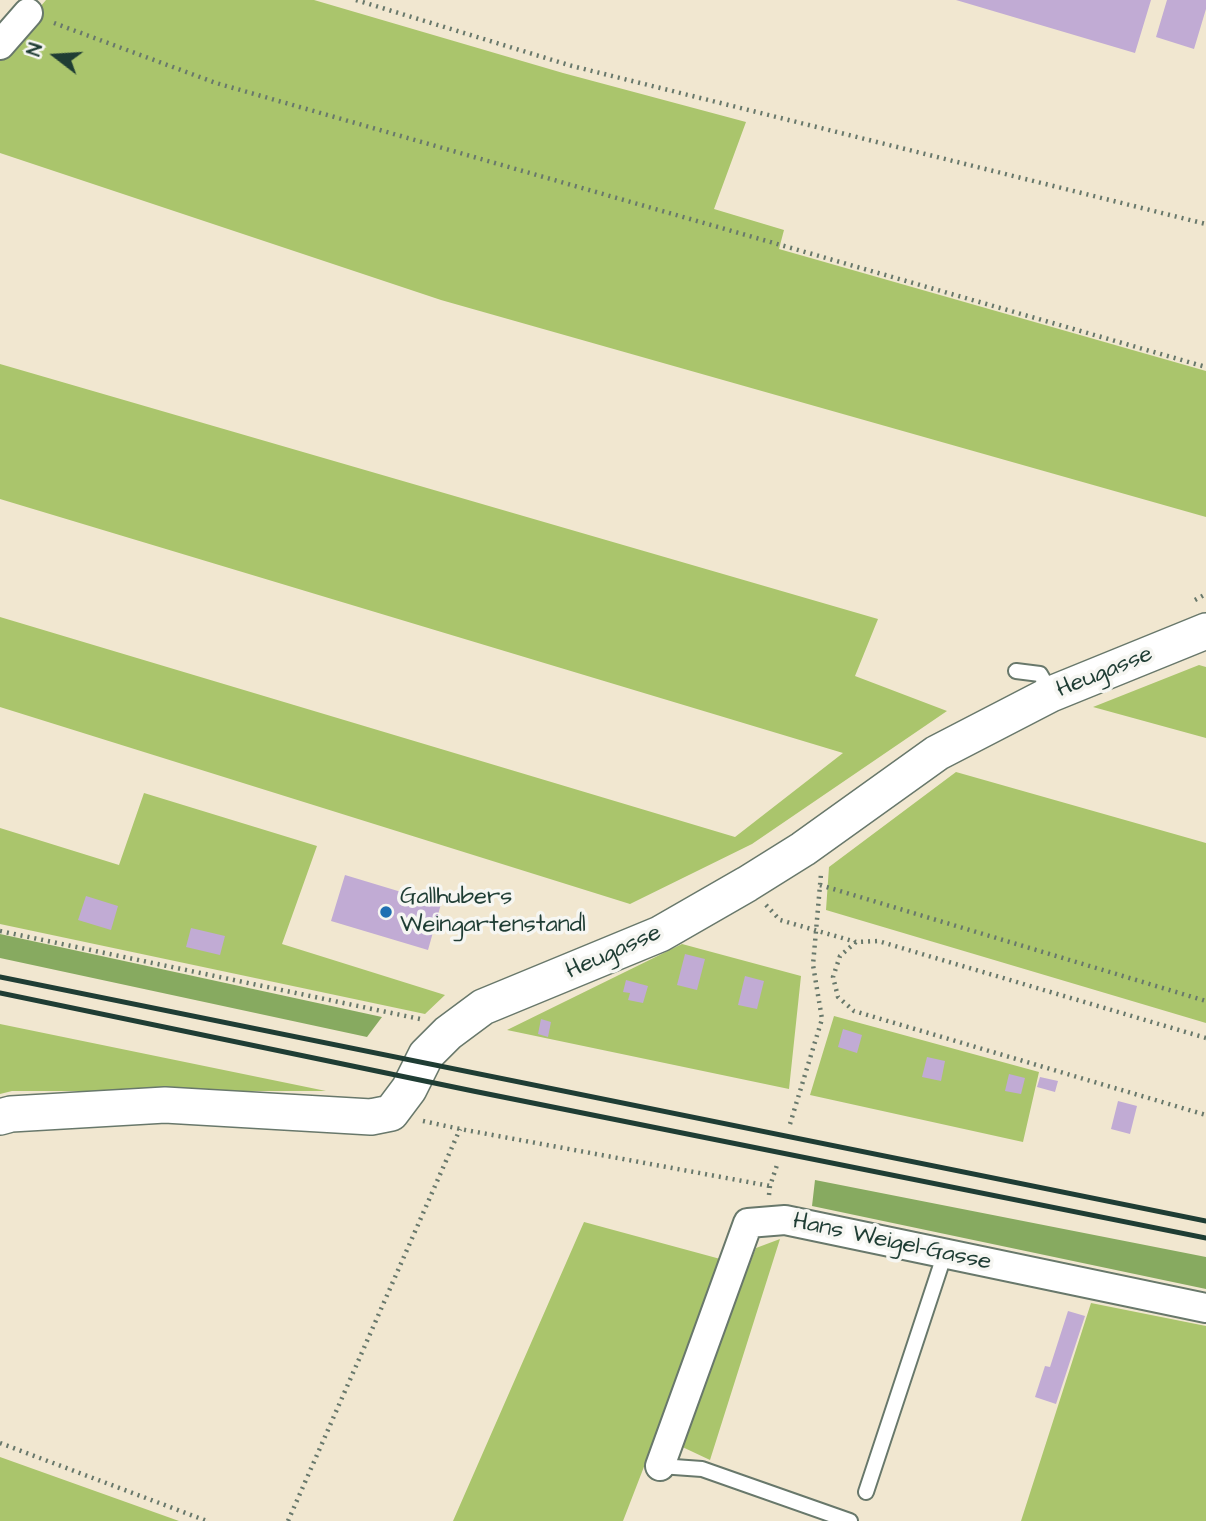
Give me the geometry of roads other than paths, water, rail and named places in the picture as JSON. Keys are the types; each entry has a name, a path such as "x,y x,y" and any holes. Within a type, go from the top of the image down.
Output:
{"street":[{"path":"0,45 28,13"},
{"name":"Heugasse","path":"0,1117 11,1114 165,1105 371,1117 391,1113 410,1089 426,1055 448,1033 483,1007 660,934 803,849 937,753 1051,694 1206,631"},
{"name":"Hans Weigel-Gasse","path":"660,1466 748,1223 785,1220 1206,1308"}],"lane":[{"path":"1016,671 1040,674 1051,694"},
{"path":"866,1492 945,1253"},
{"path":"660,1466 702,1469 850,1521"}],"railway":[{"path":"0,977 1206,1221"},
{"path":"0,993 1206,1238"}],"place":[{"name":"Gallhubers Weingartenstandl","path":"386,912"}]}
